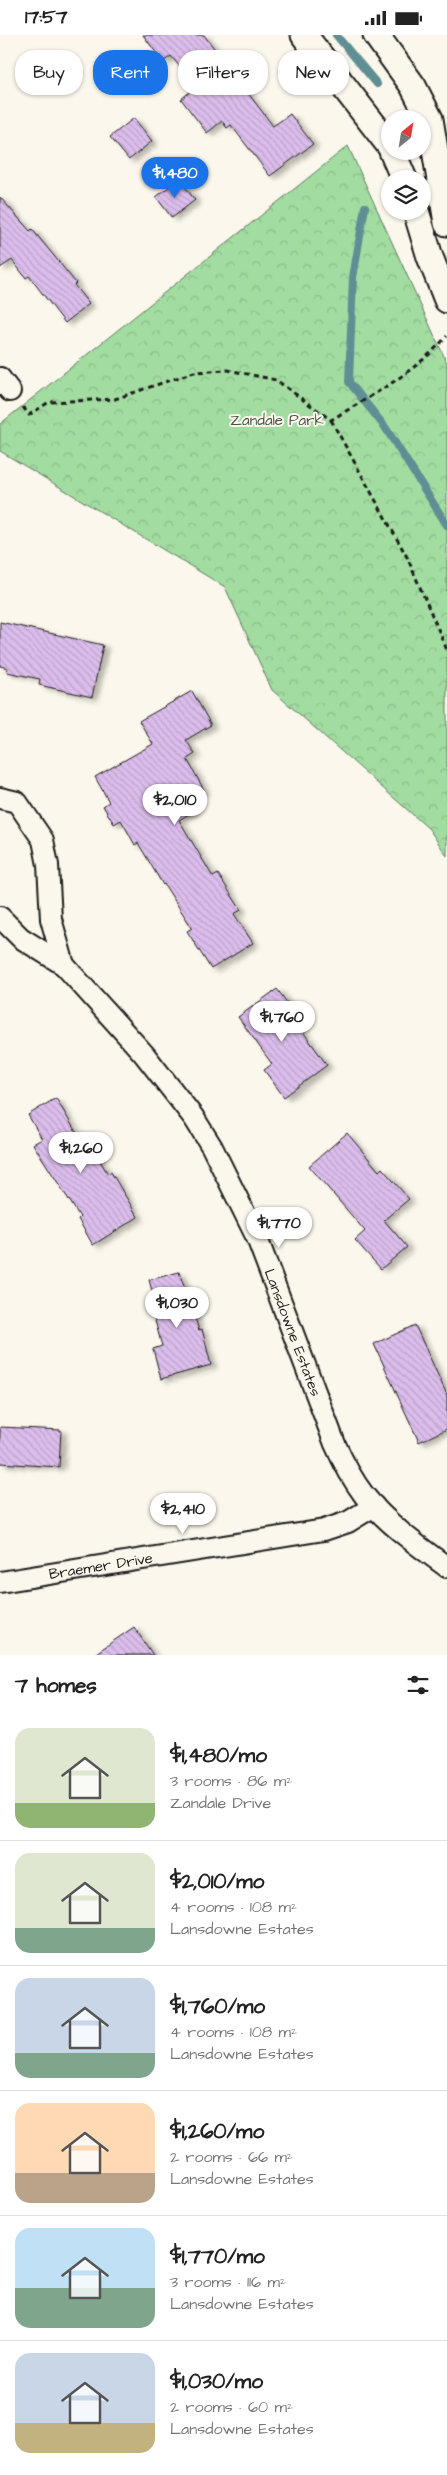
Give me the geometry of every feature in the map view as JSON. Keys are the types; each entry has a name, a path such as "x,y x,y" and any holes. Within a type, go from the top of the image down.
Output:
{"street":[{"path":"304,35 381,134"},
{"path":"376,35 413,86 430,119 447,223"},
{"path":"419,220 430,257 447,300"},
{"name":"Lansdowne Estates","path":"0,798 17,802 43,840 48,865 52,919 64,965"},
{"name":"Lansdowne Estates","path":"0,917 21,938 64,965 144,1054 194,1118 212,1147 257,1238 335,1444 346,1467 374,1506 417,1545 447,1567"},
{"name":"Braemer Drive","path":"0,1582 324,1530 348,1522 374,1506"}],"path":[{"path":"331,420 384,389 434,351 447,336"},
{"path":"5,385 29,415 49,402 115,399 194,372 228,369 276,380 331,420 407,557 447,650"}],"green space":[{"name":"Zandale Park","path":"348,146 447,363 447,856 429,829 272,690 225,587 0,451 0,424"}],"building":[{"path":"143,35 204,35 215,50 178,50 178,65 171,56 168,58 168,50 154,50"},
{"path":"186,95 249,95 273,126 290,114 313,144 270,176 231,125 227,128 222,121 207,133 181,99"},
{"path":"134,118 152,141 129,160 110,137"},
{"path":"179,179 195,200 172,218 156,197"},
{"path":"0,197 30,231 32,229 76,283 74,285 89,304 65,323 29,276 26,278 12,260 0,268"},
{"path":"0,622 103,645 92,697 39,685 40,679 7,672 8,668 0,666"},
{"path":"192,691 211,725 186,740 195,754 187,759 204,790 187,800 194,811 179,820 213,877 218,874 241,910 234,914 253,943 211,969 187,931 192,928 138,843 135,845 121,820 114,824 103,806 109,802 95,777 153,744 139,721"},
{"path":"277,989 296,1015 293,1018 327,1065 284,1097 264,1070 272,1064 238,1017"},
{"path":"56,1098 80,1139 85,1136 108,1174 111,1172 138,1217 93,1245 78,1219 80,1217 33,1144 42,1139 28,1115"},
{"path":"347,1133 379,1171 382,1168 409,1199 384,1220 407,1247 381,1269 355,1240 365,1231 309,1166"},
{"path":"179,1272 199,1330 202,1329 211,1365 161,1379 153,1349 162,1346 152,1310 157,1309 149,1280"},
{"path":"415,1325 447,1395 447,1429 419,1442 374,1344"},
{"path":"0,1427 61,1430 59,1467 0,1463"},
{"path":"134,1627 153,1655 93,1655"}],"waterway":[{"path":"336,35 377,84"},
{"path":"365,207 353,277 349,382 385,427 447,525"}]}
